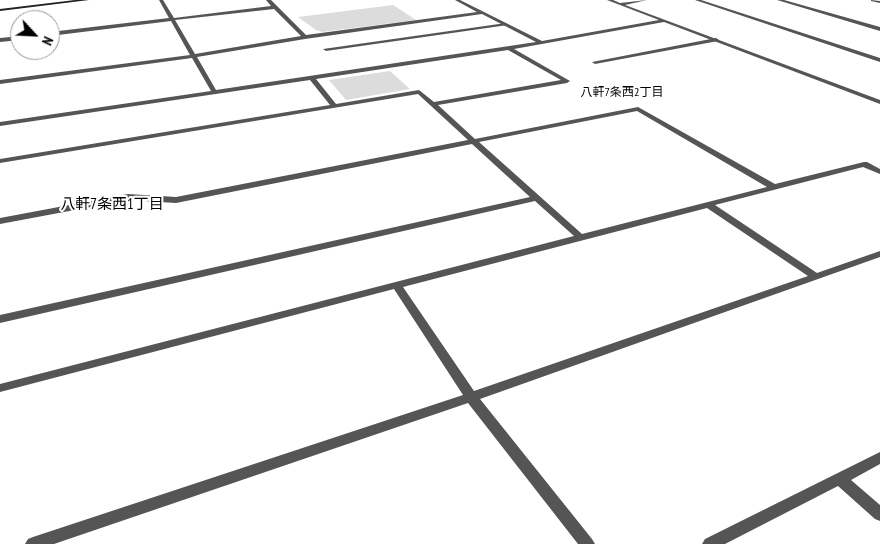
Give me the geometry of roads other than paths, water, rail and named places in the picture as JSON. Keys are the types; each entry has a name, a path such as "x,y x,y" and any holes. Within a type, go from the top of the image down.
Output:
{"main road":[{"path":"0,10 87,0"}],"street":[{"path":"161,0 214,90"},
{"path":"268,0 305,37"},
{"path":"456,0 541,42"},
{"path":"609,0 880,102"},
{"path":"620,4 646,0"},
{"path":"697,0 880,60"},
{"path":"780,0 880,29"},
{"path":"873,0 880,2"},
{"path":"60,33 275,7"},
{"path":"0,82 194,56 305,37 481,13"},
{"path":"0,124 214,90 312,78 509,48 664,20"},
{"path":"326,49 506,24"},
{"path":"595,62 716,40"},
{"path":"433,104 567,81 509,48"},
{"path":"312,78 334,106"},
{"path":"0,161 419,92 579,236"},
{"path":"871,99 880,96"},
{"path":"0,221 128,197 176,200 638,109 774,187"},
{"path":"0,388 579,236 864,164 880,172"},
{"path":"0,319 535,198"},
{"path":"707,204 815,276"},
{"path":"33,544 471,397 880,254"},
{"path":"396,284 471,397 587,544"},
{"path":"710,544 880,458"},
{"path":"840,479 880,514"}],"district":[{"name":"八軒7条西2丁目","path":"622,93"},
{"name":"八軒7条西1丁目","path":"112,205"}]}
